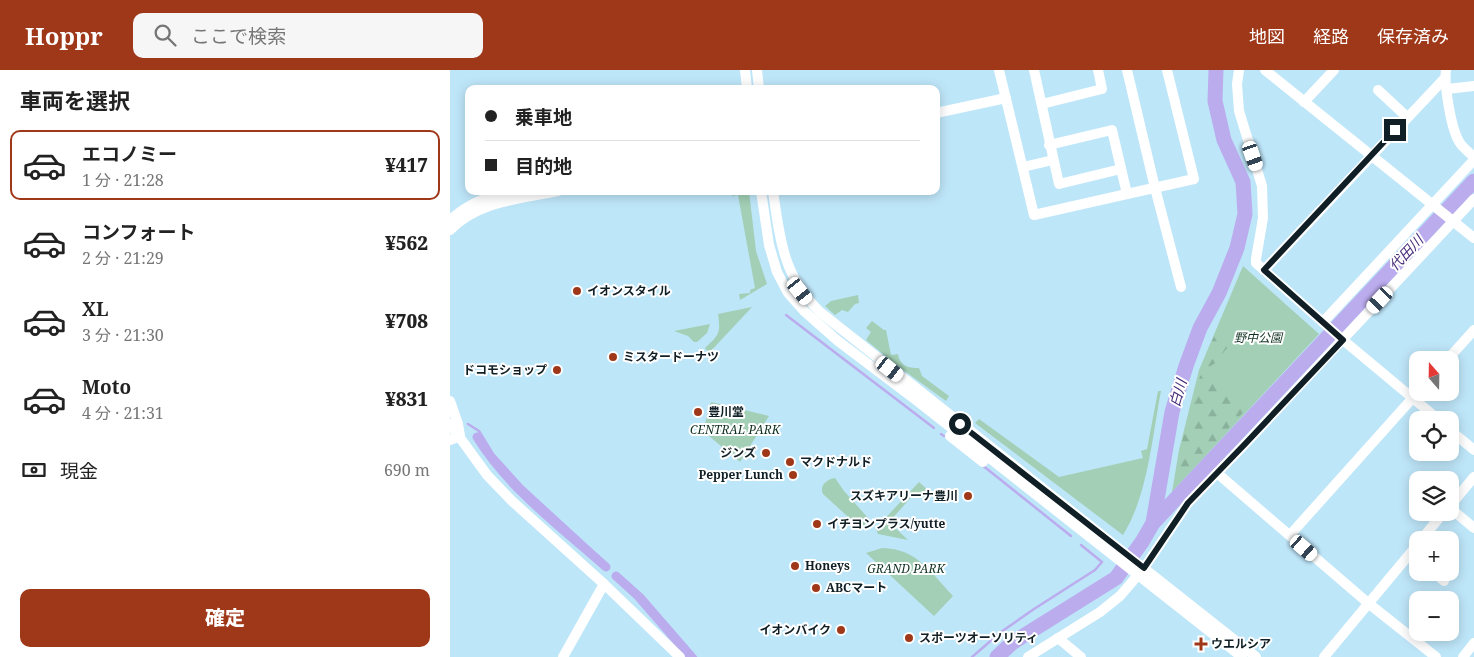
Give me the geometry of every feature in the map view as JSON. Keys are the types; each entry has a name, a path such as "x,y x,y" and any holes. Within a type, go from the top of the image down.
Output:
{"street":[{"path":"745,70 747,85"},
{"path":"756,70 758,85"},
{"path":"999,70 1034,215 1194,179 1167,70"},
{"path":"1034,70 1059,184 1121,169"},
{"path":"1042,104 1102,89 1098,70"},
{"path":"1129,70 1155,188 1181,287"},
{"path":"1239,70 1237,84 1239,111 1262,186 1263,218 1256,263 1341,338 1409,390"},
{"path":"1265,70 1474,238"},
{"path":"1304,102 1334,70"},
{"path":"1264,270 1445,74"},
{"path":"1325,323 1434,206 1474,158 1460,143 1451,118 1445,74"},
{"path":"1447,89 1474,86"},
{"path":"1378,90 1407,117"},
{"path":"940,112 1006,98"},
{"path":"1049,145 1112,130 1127,194"},
{"path":"1023,167 1053,160"},
{"path":"450,220 461,210 496,195"},
{"path":"450,230 460,220 486,207 538,195"},
{"path":"762,195 769,245 775,266 788,293 800,306 838,341 1032,492 1118,554"},
{"path":"774,195 778,226 792,278 810,302 838,328 1138,570 1242,657"},
{"path":"1028,657 1100,612 1114,601 1188,503 1452,220 1474,199"},
{"path":"1455,351 1474,330"},
{"path":"450,401 458,424 455,438"},
{"path":"1290,535 1410,401"},
{"path":"1421,401 1430,411"},
{"path":"450,424 455,438 486,475 680,657"},
{"path":"950,436 997,472 1032,492"},
{"path":"1459,438 1474,450"},
{"path":"1217,473 1368,603 1436,657"},
{"path":"1459,496 1474,477"},
{"path":"1459,515 1474,528"},
{"path":"1428,531 1437,521"},
{"path":"1324,657 1368,603 1409,561"},
{"path":"1138,570 1256,657"},
{"path":"563,657 604,584"},
{"path":"1058,638 1081,657"},
{"path":"1463,657 1474,643"}],"green space":[{"path":"738,195 749,195 756,251 767,284 740,300 739,294 750,293 750,290 755,288"},
{"name":"野中公園","path":"1243,266 1319,334 1172,492 1179,450 1199,370"},
{"path":"858,295 859,303 855,304 848,312 842,310 835,315 825,306 831,301"},
{"path":"752,307 709,353 705,348 718,333 718,314"},
{"path":"872,321 886,330 891,355 898,354 905,366 919,368 922,376 949,396 946,401 895,364 866,340 871,332 866,328"},
{"path":"710,324 707,333 697,342 694,342 688,336 674,331"},
{"path":"1217,329 1221,330 1228,347 1214,364 1199,373"},
{"path":"1209,371 1249,406 1183,478 1177,470 1180,449 1200,376"},
{"path":"1158,391 1161,391 1144,484 1123,535 975,423 979,419 1059,477 1143,458 1141,451 1147,449"},
{"name":"CENTRAL PARK","path":"711,402 769,416 740,462 703,431"},
{"path":"835,478 869,519 864,526 857,525 823,494 822,488 824,483"},
{"path":"919,482 930,492 925,497 921,497 916,492 889,522 908,540 878,534 876,529 878,526"},
{"name":"GRAND PARK","path":"882,548 894,549 914,557 953,596 934,616 866,553"}],"waterway":[{"name":"白川","path":"997,657 1012,643 1116,578 1153,523 1172,412 1200,328 1219,293 1237,248 1245,214 1243,182 1224,140 1215,101 1216,70"},
{"name":"代田川","path":"1153,523 1474,181"},
{"path":"786,315 934,428"},
{"path":"468,424 479,431 493,454 523,487 608,565"},
{"path":"477,437 504,474 554,522 606,567"},
{"path":"982,465 1071,536"},
{"path":"972,657 1001,632 1095,570 1102,562 1081,545"},
{"path":"618,574 643,596 696,657"},
{"path":"616,576 638,596 691,657"}],"place":[{"name":"イオンスタイル","path":"577,291"},
{"name":"ミスタードーナツ","path":"613,357"},
{"name":"ドコモショップ","path":"557,370"},
{"name":"豊川堂","path":"698,412"},
{"name":"ジンズ","path":"766,453"},
{"name":"マクドナルド","path":"790,462"},
{"name":"Pepper Lunch","path":"793,475"},
{"name":"スズキアリーナ豊川","path":"968,496"},
{"name":"イチヨンプラス/yutte","path":"817,524"},
{"name":"Honeys","path":"795,566"},
{"name":"ABCマート","path":"816,588"},
{"name":"イオンバイク","path":"841,630"},
{"name":"スポーツオーソリティ","path":"909,638"},
{"name":"ウエルシア","path":"1201,644"}],"route":[{"path":"960,424 1144,568 1188,503 1343,340 1264,270 1395,130"}]}
